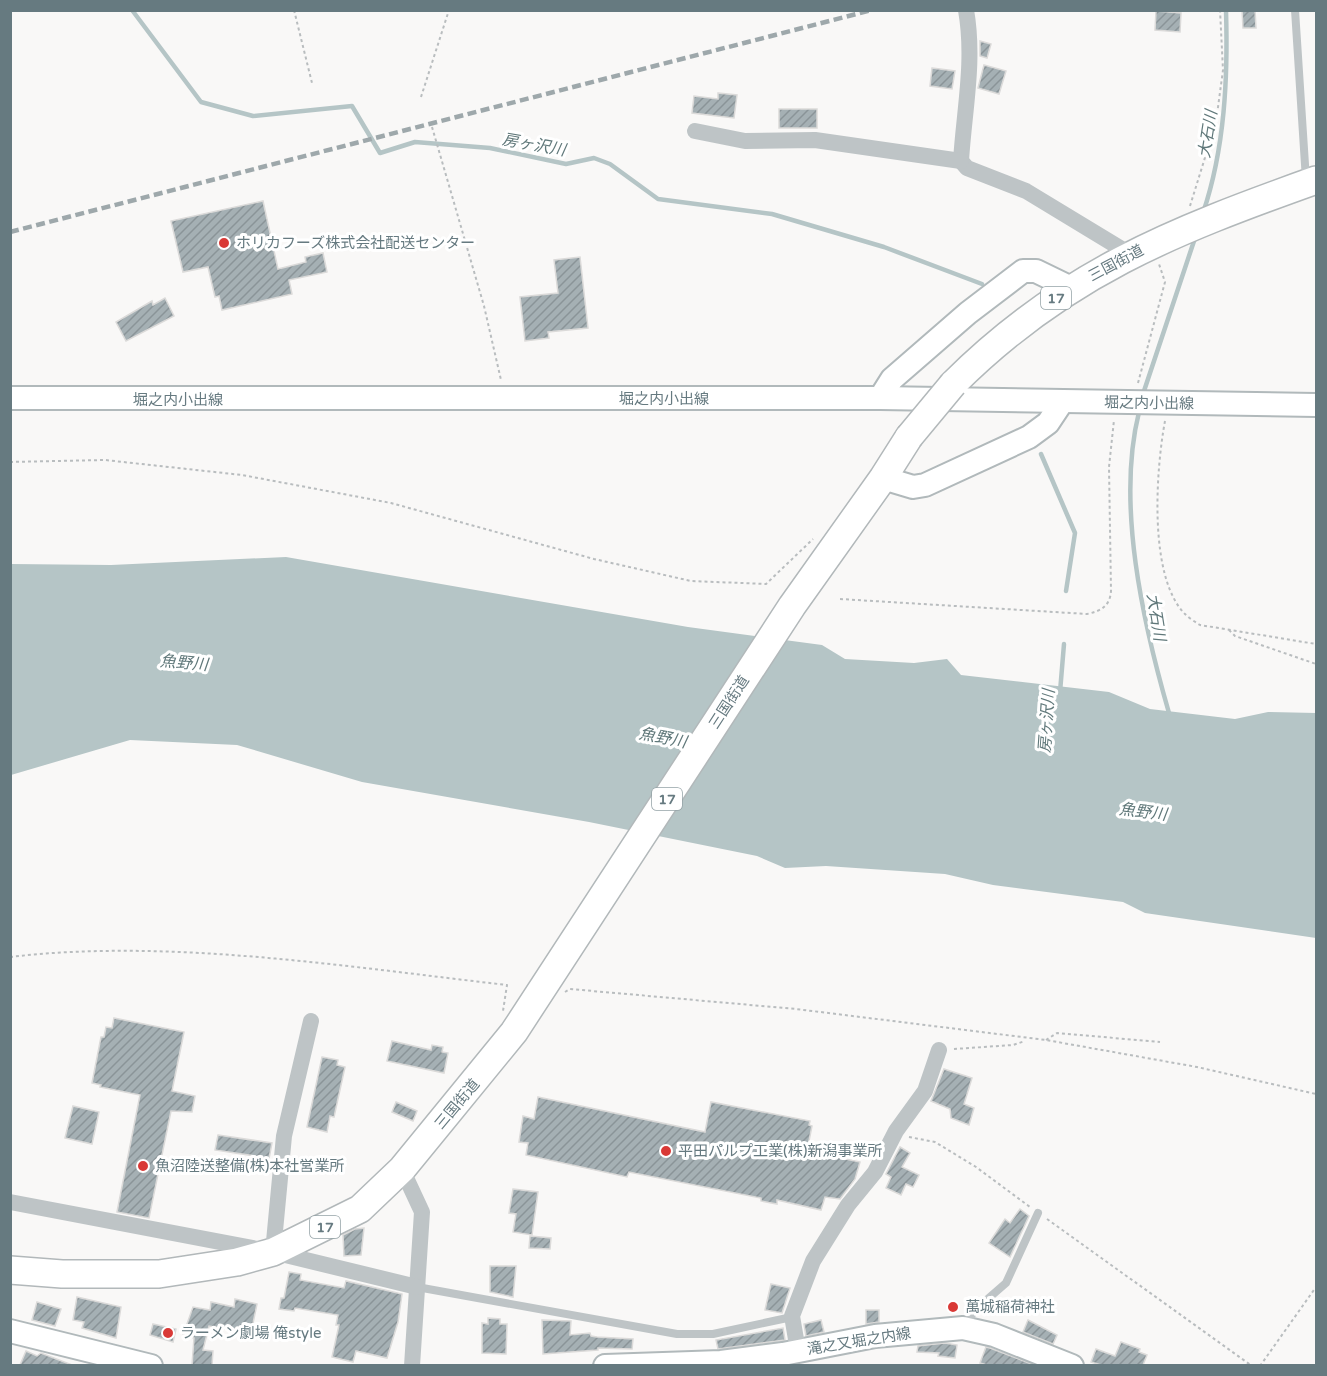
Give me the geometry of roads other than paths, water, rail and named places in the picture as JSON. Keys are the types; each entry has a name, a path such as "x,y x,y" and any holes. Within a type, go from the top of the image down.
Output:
{"highway":[{"name":"三国街道","path":"10,1270 62,1274 159,1274 237,1262 273,1252 360,1209 402,1169 514,1032 550,994 792,606 883,478 909,437 953,384 985,352 1028,317 1071,288 1152,244 1221,214 1312,182"}],"main road":[{"path":"880,398 892,379 968,313 1023,271 1036,271 1071,288"},
{"name":"堀之内小出線","path":"10,398 506,400 880,398 1317,405"},
{"path":"883,478 913,487 925,485 1029,436 1048,423 1062,402"},
{"name":"滝之又堀之内線","path":"605,1365 721,1362 789,1357 875,1336 963,1328 994,1335 1072,1365"},
{"path":"10,1331 151,1365"}],"street":[{"path":"961,161 970,65 970,34 966,10"},
{"path":"695,130 745,141 814,140 961,161 967,168 1026,190 1152,244"},
{"path":"273,1252 284,1136 311,1021"},
{"path":"789,1357 792,1317 813,1261 848,1205 875,1172 896,1131 925,1091 939,1050"},
{"path":"402,1169 422,1212 412,1365"},
{"path":"10,1202 273,1252 417,1287"}],"lane":[{"path":"1295,10 1304,169 1312,182"},
{"path":"963,1328 975,1310 1006,1283 1038,1213"},
{"path":"417,1287 677,1334 713,1335 792,1317"}],"water":[{"name":"魚野川","path":"286,557 688,627 822,645 845,659 914,663 947,659 961,675 1109,692 1150,709 1235,719 1268,712 1316,713 1316,938 1145,913 1123,902 993,885 945,874 826,866 785,868 757,856 589,822 362,782 237,745 130,740 11,775 11,564 111,565"}],"waterway":[{"name":"房ヶ沢川","path":"132,10 201,102 253,116 352,106 380,153 415,142 490,148 566,164 594,158 610,164 658,199 772,214 884,247 982,284"},
{"name":"大石川","path":"1203,213 1216,163 1224,112 1226,10"},
{"name":"大石川","path":"1143,394 1195,238"},
{"name":"大石川","path":"1139,412 1130,485 1132,524 1142,602 1169,713"},
{"name":"房ヶ沢川","path":"1041,454 1075,533 1066,591"},
{"name":"房ヶ沢川","path":"1060,692 1064,644"}],"railway":[{"path":"10,232 872,10"}],"place":[{"name":"ホリカフーズ株式会社配送センター","path":"224,243"},
{"name":"平田パルプ工業(株)新潟事業所","path":"666,1151"},
{"name":"魚沼陸送整備(株)本社営業所","path":"143,1166"},
{"name":"萬城稲荷神社","path":"953,1307"},
{"name":"ラーメン劇場 俺style","path":"168,1333"}]}
